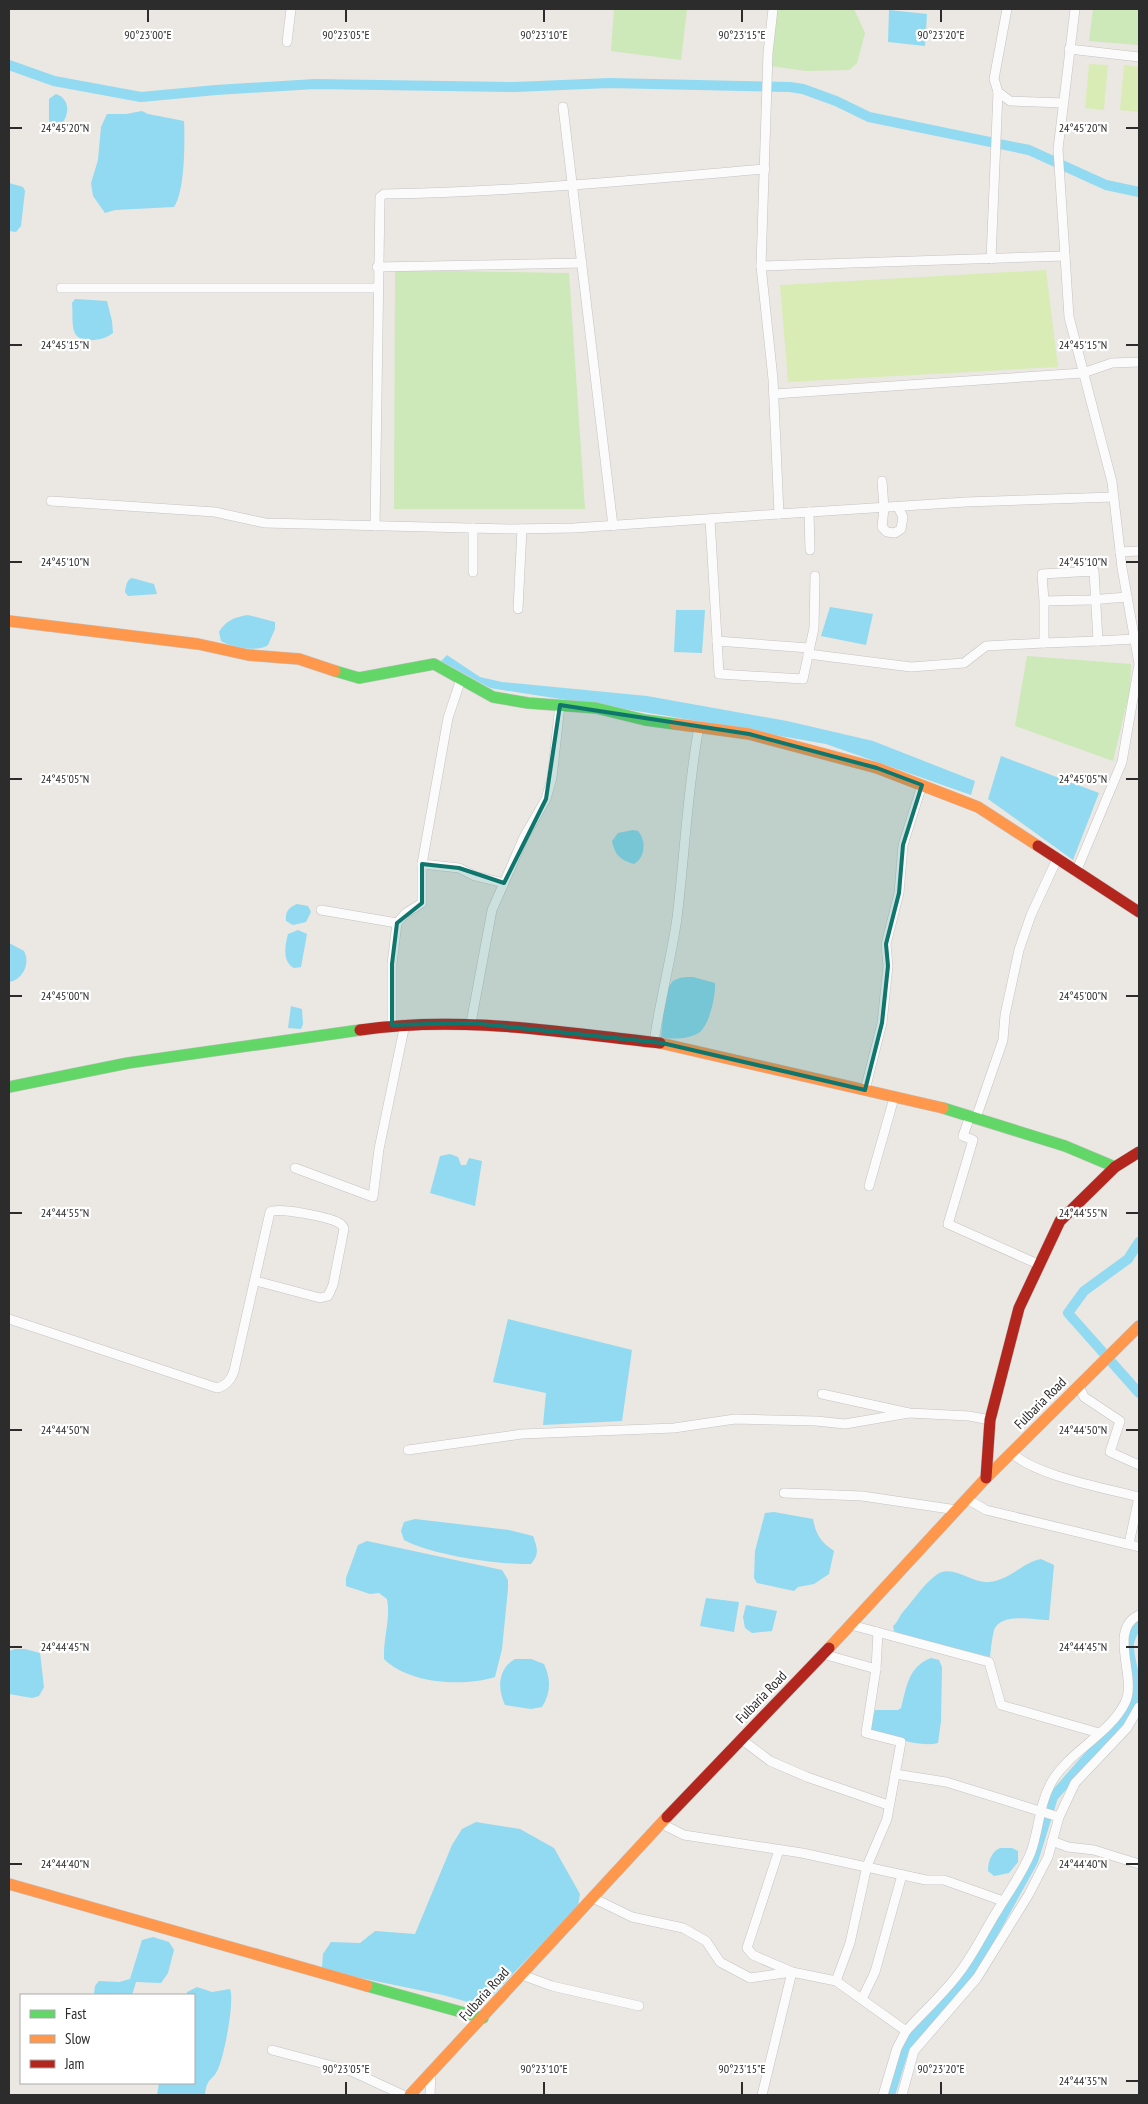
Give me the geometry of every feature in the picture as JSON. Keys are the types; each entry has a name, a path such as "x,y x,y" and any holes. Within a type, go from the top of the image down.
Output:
{"street":[{"path":"287,42 291,9"},
{"path":"773,9 768,53 761,266 774,394 779,514"},
{"path":"991,258 998,92 994,79 1007,9"},
{"path":"1075,9 1058,149 1069,316 1113,497 1127,597 1135,633 1138,670 1122,762 1076,872"},
{"path":"1069,49 1139,57"},
{"path":"998,92 1010,101 1063,103"},
{"path":"564,107 613,526"},
{"path":"375,526 378,202 380,196 384,194 453,193 573,185 765,169"},
{"path":"761,266 1065,256"},
{"path":"378,266 582,263"},
{"path":"61,288 377,288"},
{"path":"774,394 1083,373 1112,363 1139,362"},
{"path":"882,481 884,508 882,527 887,532 898,531 902,525 903,517 898,507"},
{"path":"50,501 215,512 265,523 522,529 613,526 809,512 1113,497"},
{"path":"809,512 810,550"},
{"path":"710,519 719,674 803,679 814,628 815,576"},
{"path":"473,528 473,572"},
{"path":"518,609 522,529"},
{"path":"1120,552 1139,551"},
{"path":"1044,643 1042,574 1094,571 1098,641"},
{"path":"1044,601 1096,600 1127,597"},
{"path":"9,621 198,644 248,655 299,660 359,678 434,664 493,697 596,708 645,720 749,734 876,768 978,806 1139,912"},
{"path":"717,641 809,651 911,666 964,663 986,646 1098,641 1135,633"},
{"path":"392,1025 392,964 397,923 406,913 422,903 422,864 448,718 461,679"},
{"path":"471,1023 492,910 524,837 546,799 552,778 560,705"},
{"path":"654,1042 676,920 693,760 700,727"},
{"path":"865,1090 882,1023 888,966 886,944 899,893 903,845 922,785"},
{"path":"1040,1265 948,1224 973,1140 964,1136 1003,1040 1005,1015 1019,950 1031,915 1057,858"},
{"path":"422,864 459,868 475,876 504,883"},
{"path":"321,910 397,923"},
{"path":"9,1087 128,1063 392,1025 471,1023 654,1042 865,1090 973,1117 1065,1146 1115,1167"},
{"path":"295,1168 373,1197 379,1150 405,1024"},
{"path":"868,1186 894,1098"},
{"path":"986,1478 990,1420 1019,1308 1060,1221 1115,1167 1139,1152"},
{"path":"9,1319 217,1388 222,1387 231,1380 234,1371 256,1281 270,1212 280,1209 339,1222 344,1228 333,1285 328,1296 320,1298 256,1281"},
{"name":"Fulbaria Road","path":"410,2095 741,1739 851,1625 986,1478 1139,1326"},
{"path":"1079,1386 1084,1397 1120,1421 1110,1452 1139,1465"},
{"path":"822,1394 909,1413 969,1416 990,1420"},
{"path":"408,1450 522,1434 674,1428 735,1419 816,1421 845,1424 909,1413"},
{"path":"1012,1453 1020,1461 1058,1475 1139,1497 1129,1544"},
{"path":"784,1493 862,1496 957,1510"},
{"path":"967,1500 986,1510 1139,1548"},
{"path":"883,2095 897,2048 906,2030 962,1970 1031,1852 1041,1811 1051,1783 1126,1702 1129,1680 1125,1635 1130,1622 1139,1615"},
{"path":"851,1625 929,1648 989,1662 1000,1705 1098,1733"},
{"path":"836,1981 850,1943 867,1866 887,1819 888,1805 901,1742 866,1733 876,1669 878,1632"},
{"path":"823,1654 876,1669"},
{"path":"902,2095 914,2051 977,1978 1029,1894 1048,1857 1060,1817 1075,1783 1127,1728 1139,1707"},
{"path":"741,1739 770,1761 807,1777 888,1805"},
{"path":"895,1774 946,1782 1060,1817"},
{"path":"662,1824 684,1835 867,1866 926,1880 944,1880 1003,1901"},
{"path":"1052,1842 1068,1847 1094,1850 1139,1864"},
{"path":"779,1850 747,1948 753,1955 792,1972 836,1981 906,2030"},
{"path":"862,1999 875,1972 902,1875"},
{"path":"9,1884 271,1960 483,2018"},
{"path":"593,1898 632,1917 683,1928 706,1942 720,1962 750,1978 792,1972"},
{"path":"762,2095 792,1972"},
{"path":"522,1975 552,1986 639,2006"},
{"path":"272,2050 352,2071 403,2095"},
{"path":"430,2095 431,2073"}],"highlighted area":[{"path":"560,705 749,734 877,768 922,785 903,845 899,893 886,944 888,966 882,1023 865,1090 662,1043 471,1023 392,1025 392,964 397,923 422,903 422,864 459,868 504,883 546,799"}],"green space":[{"path":"614,9 687,9 681,60 611,51"},
{"path":"776,9 854,9 865,33 857,63 849,70 806,71 771,66"},
{"path":"1093,9 1139,9 1139,45 1089,41"},
{"path":"1089,64 1108,65 1104,110 1085,108"},
{"path":"1124,65 1139,67 1139,112 1120,110"},
{"path":"395,270 569,273 585,509 394,509"},
{"path":"1046,270 1058,367 788,382 780,285"},
{"path":"1027,656 1131,664 1130,690 1113,761 1015,726"}],"water":[{"path":"889,10 927,14 925,46 888,42"},
{"path":"56,94 64,99 67,112 64,121 56,127 49,123 49,99"},
{"path":"142,111 148,114 184,121 184,166 178,200 174,207 115,210 105,213 93,196 91,183 98,160 101,127 107,114 126,114"},
{"path":"9,183 23,187 25,191 21,226 16,232 9,231"},
{"path":"75,299 107,301 113,333 97,340 79,338 73,323 72,303"},
{"path":"132,578 154,584 157,594 128,596 125,592 126,586"},
{"path":"830,607 873,614 866,645 821,636"},
{"path":"676,610 705,610 702,653 674,652"},
{"path":"248,615 275,622 275,629 268,645 251,649 237,647 221,641 219,632 227,622"},
{"path":"447,655 480,677 502,682 647,696 787,721 873,741 975,781 971,795 826,744 668,716 490,688 441,661"},
{"path":"1001,756 1099,793 1073,860 988,799"},
{"path":"638,831 641,835 644,848 641,857 634,864 625,861 619,856 612,841 618,833"},
{"path":"297,904 308,906 311,912 306,922 293,925 286,921 286,915 289,909"},
{"path":"298,930 307,934 301,967 294,968 286,958 285,948 288,934"},
{"path":"9,943 24,951 26,966 18,978 9,982"},
{"path":"693,977 715,983 713,1001 704,1028 692,1036 676,1039 661,1037 665,999 670,985 678,979"},
{"path":"291,1006 302,1009 303,1024 301,1029 288,1028"},
{"path":"450,1154 458,1157 461,1165 466,1165 469,1158 482,1161 475,1206 430,1193 440,1156"},
{"path":"508,1319 632,1350 622,1421 543,1425 546,1393 493,1382"},
{"path":"774,1512 813,1519 820,1538 834,1551 829,1574 814,1584 798,1587 794,1591 757,1583 754,1578 755,1551 765,1513"},
{"path":"415,1519 509,1530 533,1536 537,1554 531,1564 518,1564 484,1561 431,1550 404,1540 401,1531 404,1522"},
{"path":"367,1541 502,1570 508,1580 508,1589 502,1649 495,1677 468,1682 437,1681 407,1674 384,1659 388,1614 387,1599 379,1593 370,1594 346,1586 346,1578 358,1545"},
{"path":"1041,1559 1054,1565 1049,1620 1018,1618 998,1624 994,1630 990,1657 902,1635 894,1631 893,1626 902,1613 926,1584 941,1572 955,1572 982,1582 989,1582 1003,1578"},
{"path":"706,1598 739,1602 734,1632 700,1626"},
{"path":"746,1605 777,1611 772,1631 752,1633 745,1628 743,1617"},
{"path":"25,1649 40,1653 44,1687 39,1696 32,1698 9,1694 9,1651"},
{"path":"931,1658 939,1660 942,1667 941,1721 938,1743 913,1743 869,1731 875,1710 898,1710 901,1708 907,1685 913,1672 923,1662"},
{"path":"515,1659 531,1659 544,1664 549,1686 542,1707 531,1709 505,1705 500,1686 502,1673 509,1663"},
{"path":"476,1822 520,1829 554,1848 580,1894 578,1906 484,2004 475,2004 443,1995 327,1971 322,1968 323,1954 331,1942 360,1943 375,1931 415,1934 452,1845 462,1829"},
{"path":"1000,1848 1012,1848 1018,1851 1018,1862 1009,1873 994,1876 988,1871 989,1864 992,1855"},
{"path":"153,1937 169,1942 174,1950 168,1973 161,1983 136,1982 132,1994 94,1993 95,1986 99,1981 119,1982 130,1979 142,1940"},
{"path":"197,1987 212,1992 230,1989 230,2016 220,2063 216,2073 207,2085 205,2095 157,2095 159,2084 195,2084 195,1994 187,1994 187,1992"}],"waterway":[{"path":"9,65 54,81 141,97 315,84 515,87 609,83 790,87 803,89 836,101 869,117 1029,150 1106,185 1139,192"},
{"path":"1139,1242 1128,1259 1084,1291 1068,1313 1139,1393"},
{"path":"890,2095 905,2046 970,1975 1033,1861 1053,1797 1131,1708 1136,1692 1129,1643 1135,1628 1139,1626"}],"traffic: fast":[{"path":"335,671 359,678 434,664 493,697 528,703 596,708 645,720 675,724"},
{"path":"9,1087 128,1063 360,1030"},
{"path":"943,1108 1065,1146 1115,1167"},
{"path":"367,1986 483,2018"}],"traffic: slow":[{"path":"9,621 198,644 248,655 299,659 335,671"},
{"path":"675,724 749,734 877,768 978,807 1038,846"},
{"path":"660,1043 943,1108"},
{"path":"829,1648 986,1478 1139,1326"},
{"path":"410,2095 667,1817"},
{"path":"9,1884 367,1986"}],"traffic: jam":[{"path":"1038,846 1139,912"},
{"path":"360,1030 435,1024 472,1025 548,1030 660,1043"},
{"path":"986,1478 990,1420 1019,1308 1060,1221 1115,1167 1139,1152"},
{"path":"667,1817 829,1648"}]}
